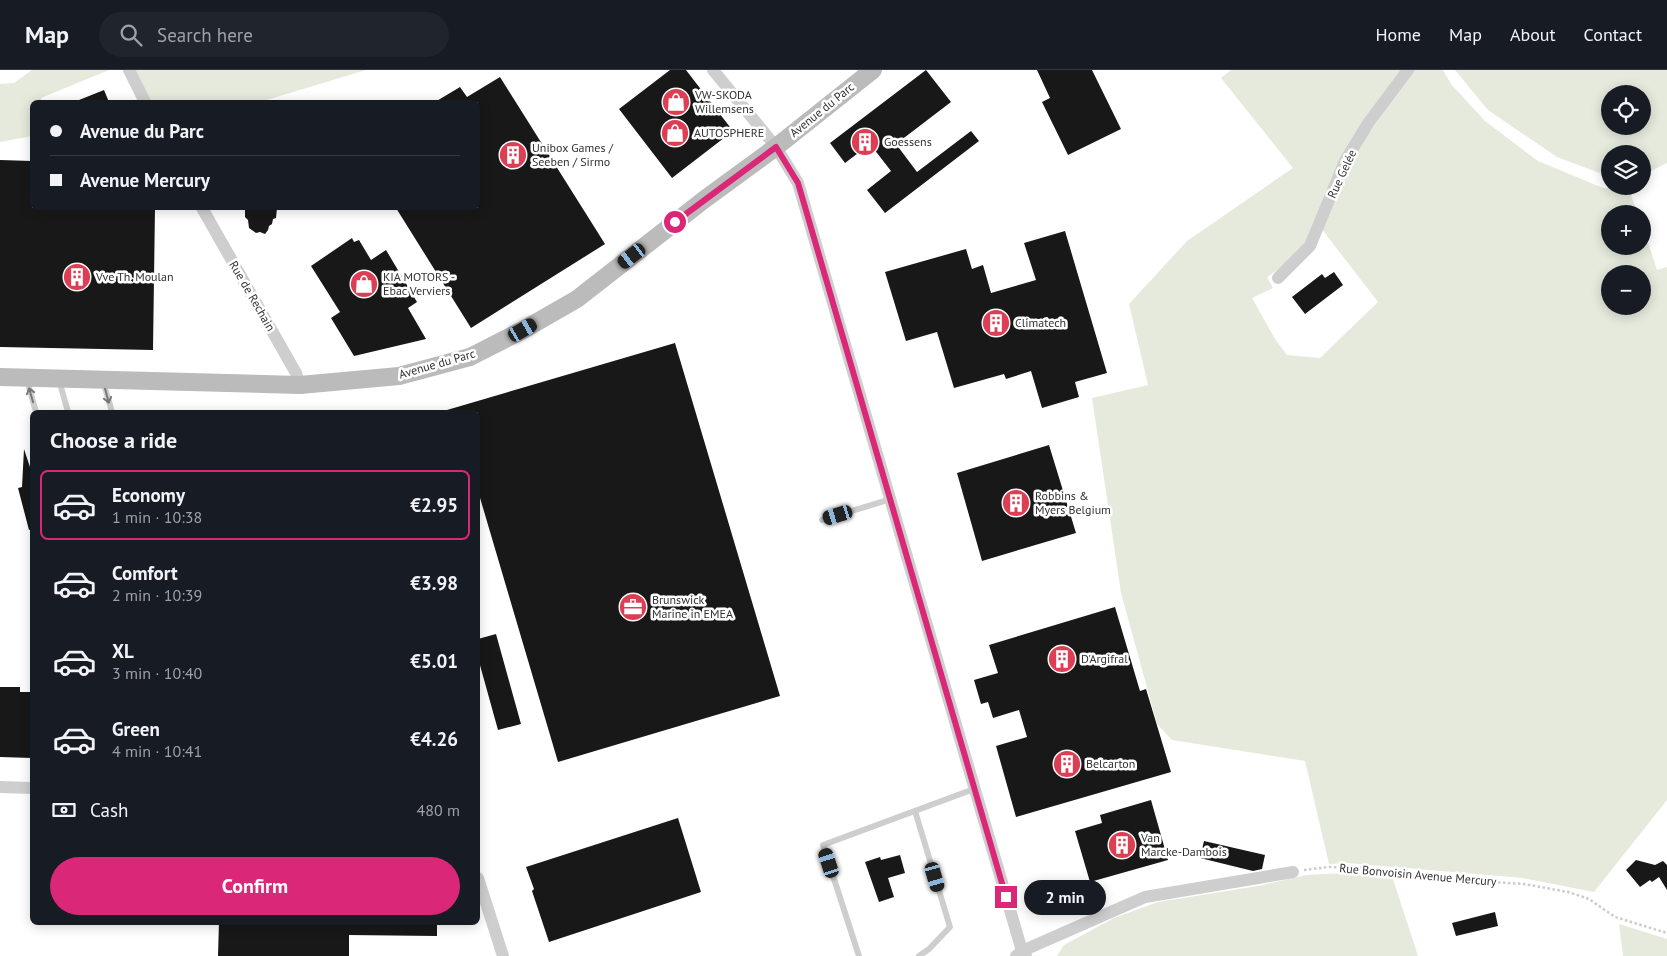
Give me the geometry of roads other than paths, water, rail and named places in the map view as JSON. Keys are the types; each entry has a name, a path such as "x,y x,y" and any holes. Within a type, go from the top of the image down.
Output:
{"street":[{"path":"129,70 144,100"},
{"path":"713,70 776,147 798,183 891,499 1021,954 1145,897 1293,872"},
{"name":"Avenue du Parc","path":"0,377 300,385 399,376 470,357 523,330 577,299 705,199 776,147 873,70"},
{"name":"Rue Gelée","path":"1278,278 1310,246 1345,161 1369,122 1408,70"},
{"name":"Rue de Rechain","path":"203,210 296,373 300,385"},
{"path":"0,787 30,788"},
{"path":"480,884 503,956"}],"lane":[{"path":"26,378 35,410"},
{"path":"58,378 67,410"},
{"path":"103,380 111,410"},
{"path":"822,520 891,499"},
{"path":"859,956 823,845 974,789"},
{"path":"915,811 950,927 929,949 919,956"}],"place":[{"name":"VW-SKODA Willemsens","path":"676,102"},
{"name":"AUTOSPHERE","path":"675,133"},
{"name":"Goessens","path":"865,142"},
{"name":"Unibox Games / Seeben / Sirmo","path":"513,155"},
{"name":"Vve Th. Moulan","path":"77,277"},
{"name":"KIA MOTORS - Ebac Verviers","path":"364,284"},
{"name":"Climatech","path":"996,323"},
{"name":"Robbins & Myers Belgium","path":"1016,503"},
{"name":"Brunswick Marine in EMEA","path":"633,607"},
{"name":"D'Argifral","path":"1062,659"},
{"name":"Belcarton","path":"1067,764"},
{"name":"Van Marcke-Dambois","path":"1122,845"}]}
